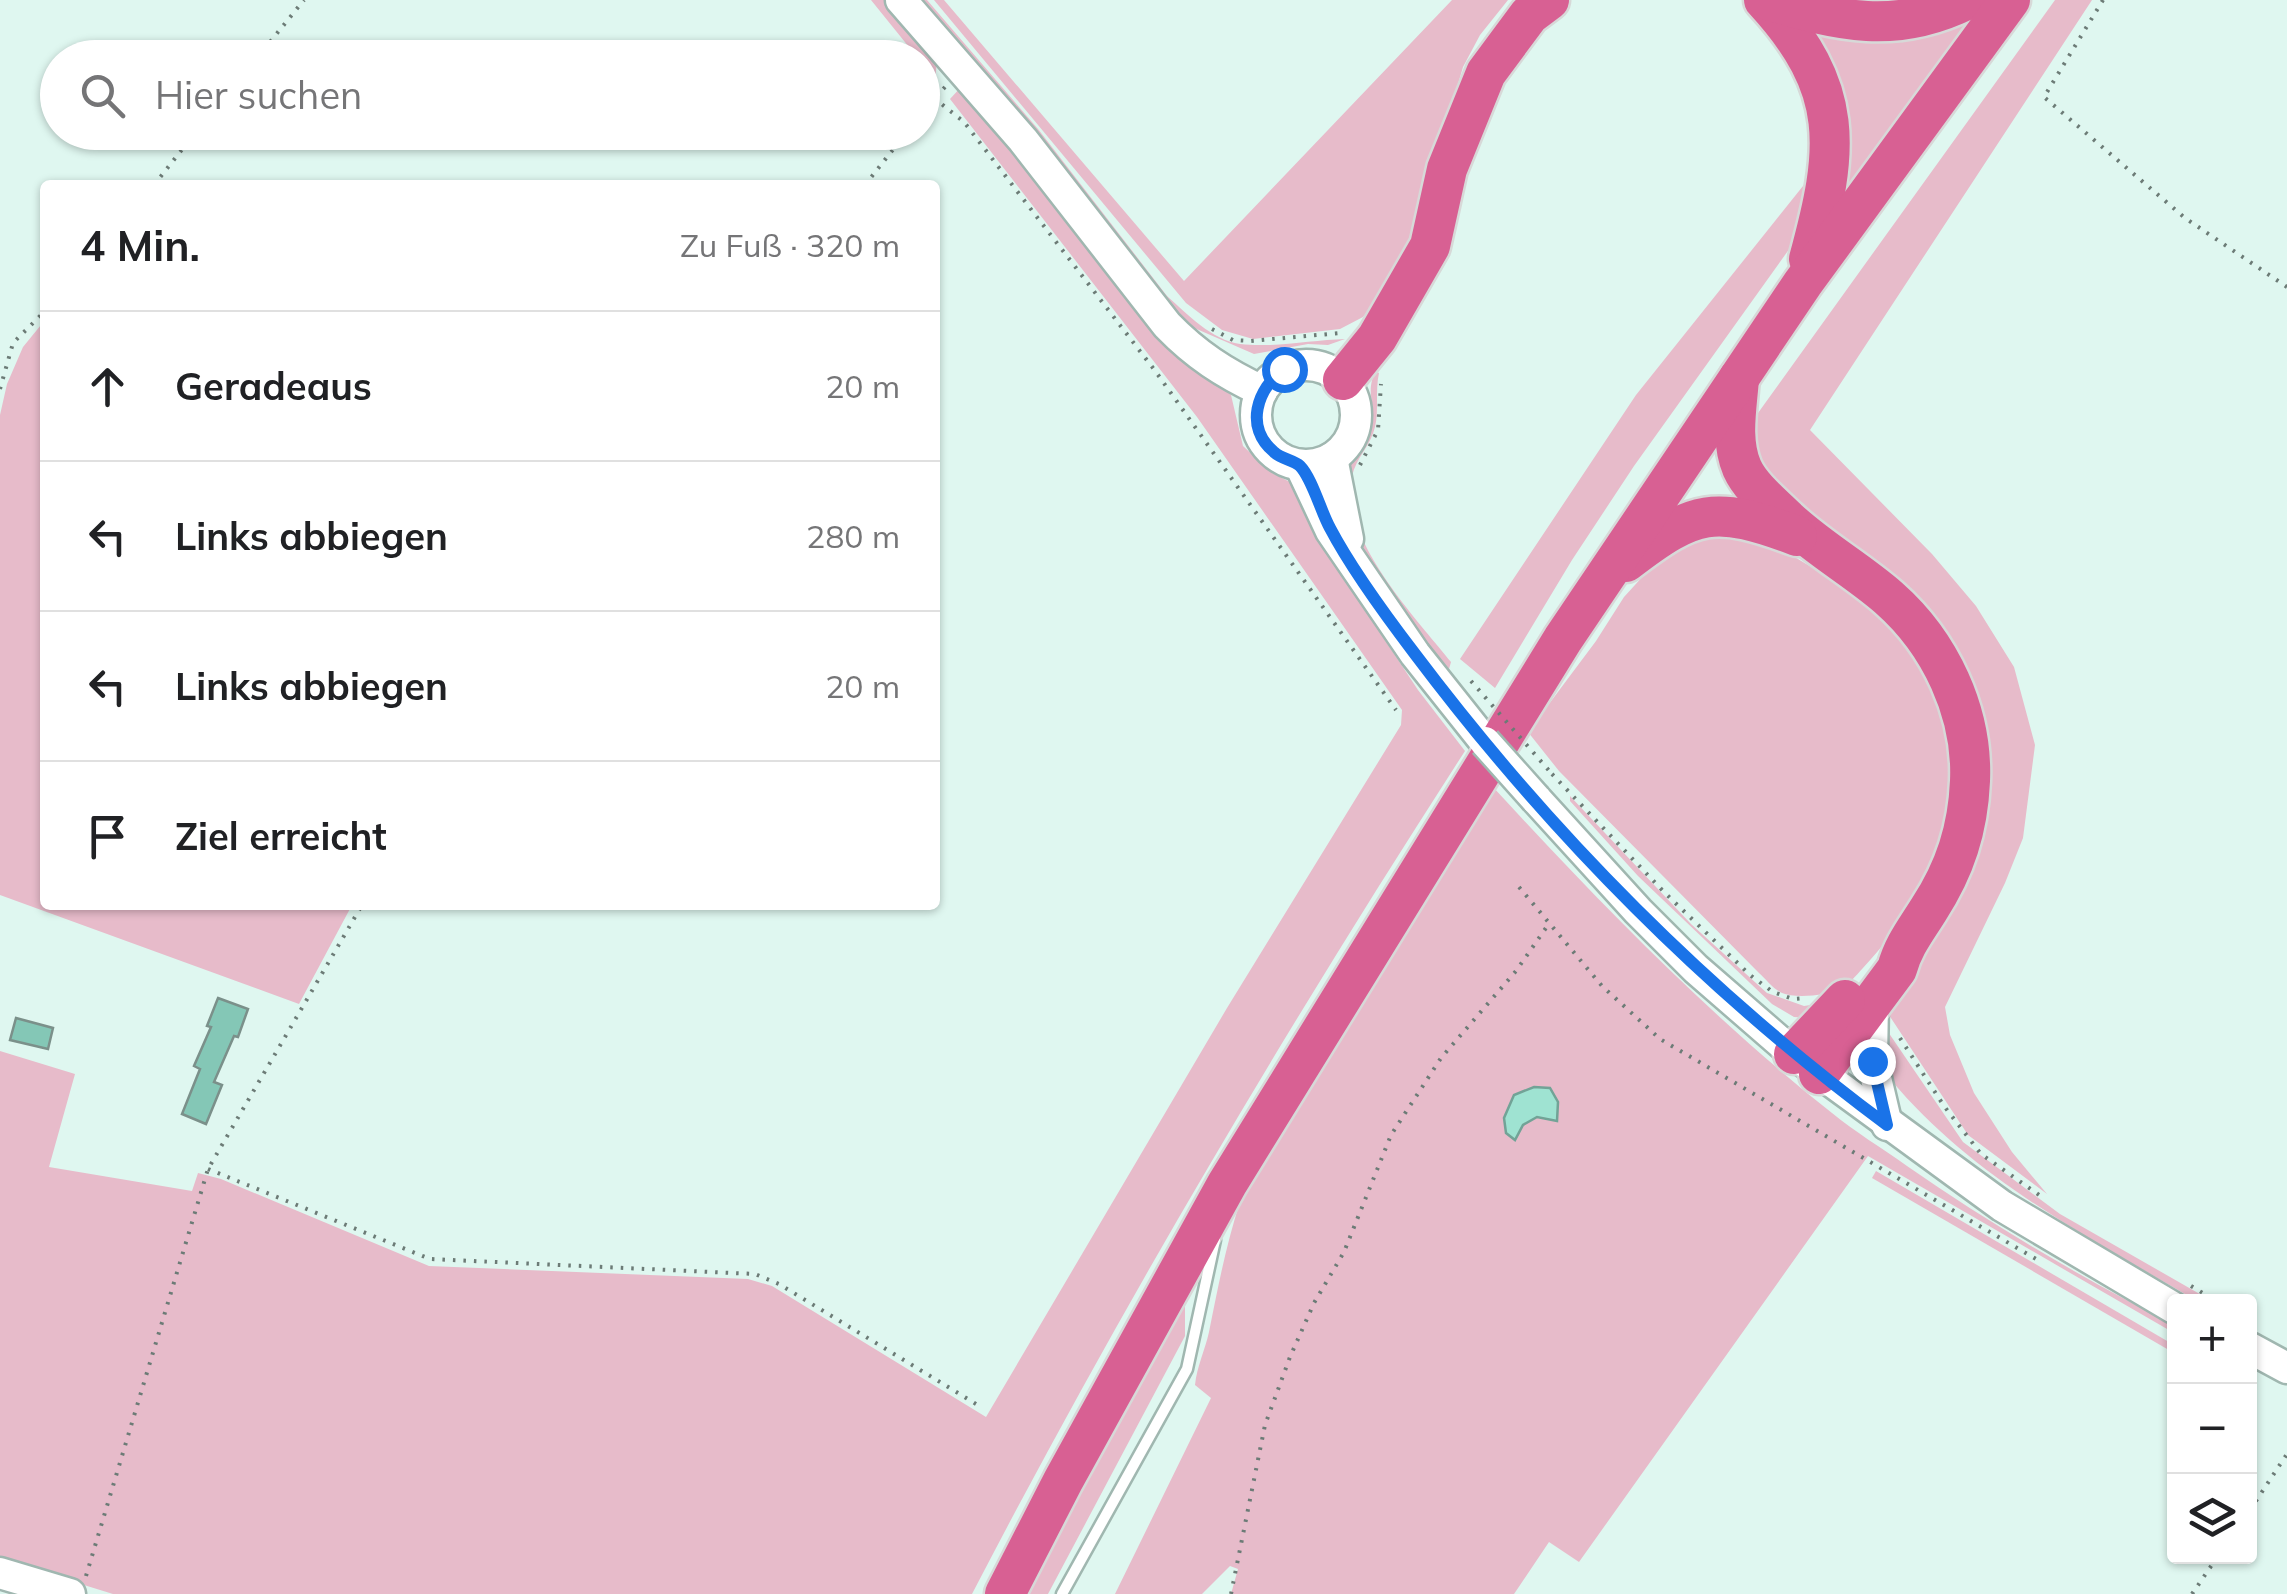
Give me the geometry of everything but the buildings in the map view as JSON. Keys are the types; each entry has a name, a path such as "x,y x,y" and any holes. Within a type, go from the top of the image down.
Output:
{"highway":[{"path":"1354,366 1430,246 1447,169 1486,73 1529,15 1549,0"},
{"path":"1766,0 1830,18 1879,23 1929,15 1966,0"},
{"path":"1766,0 1802,46 1817,76 1830,121 1829,184 1803,283"},
{"path":"1004,1594 1227,1184 1599,583 1803,283 2010,0"},
{"path":"1739,378 1735,449 1743,472 1810,541 1889,598 1928,639 1959,703 1968,740 1970,776 1965,834 1951,872 1902,949 1898,970 1874,1001 1806,1064"},
{"path":"1599,583 1663,534 1688,521 1722,516 1750,519 1810,541"},
{"path":"1806,1064 1884,954 1902,949"}],"main road":[{"path":"901,0 936,40"},
{"path":"940,44 1023,140 1167,325 1194,353 1218,370 1262,392"},
{"path":"1344,466 1300,465 1271,450 1256,420 1262,392 1271,378 1299,364 1330,370 1354,366 1357,418 1344,466 1354,564"},
{"path":"1300,465 1331,531 1415,654 1463,692 1544,786 1638,911 1696,969 1806,1064 1887,1125 2002,1206 2167,1304"},
{"path":"1874,1001 1872,1061 1887,1125"},
{"path":"2257,1352 2287,1368"},
{"path":"0,1573 78,1585"}],"lane":[{"path":"1062,1594 1188,1370 1227,1184"}],"path":[{"path":"272,40 304,0"},
{"path":"2102,0 2044,96 2186,218 2287,286"},
{"path":"940,92 963,70"},
{"path":"940,103 964,122 1156,372 1396,710"},
{"path":"158,180 182,150"},
{"path":"869,180 892,150"},
{"path":"0,389 13,343 40,315"},
{"path":"1207,326 1234,340 1345,332 1354,366 1384,370 1378,430 1344,466"},
{"path":"1463,692 1544,786"},
{"path":"1520,886 1548,925 1602,986 1660,1039 2036,1259"},
{"path":"78,1585 208,1170 359,910"},
{"path":"1231,1594 1266,1425 1290,1358 1314,1303 1344,1252 1391,1134 1441,1058 1516,971 1548,925"},
{"path":"208,1170 430,1259 756,1274 779,1284 981,1408"},
{"path":"2257,1499 2287,1454"},
{"path":"2192,1594 2213,1564"}],"shaded area":[{"path":"871,0 885,0 920,40 903,40"},
{"path":"918,0 927,0 1038,129 1167,296 1200,325 1240,344 1345,339 1328,345 1308,344 1254,354 1192,327"},
{"path":"934,0 944,0 1184,281 1452,0 1508,0 1480,35 1463,67 1405,265 1363,317 1340,329 1253,339 1222,330 1186,303"},
{"path":"1990,0 1833,205 1791,15"},
{"path":"2055,0 2092,0 1810,430 1932,554 1976,606 2014,667 2035,745 2023,838 1945,1007 1950,1035 1974,1093 2012,1152 2047,1194 1968,1135 1885,1009 1930,945 1955,892 1978,713 1759,483 1752,460 1758,413"},
{"path":"961,87 1183,355 1231,395 1243,446 1272,473 1298,486 1340,572 1418,690 1465,751 1208,1167 1087,1379 972,1594 113,1594 0,1559 0,1051 75,1074 49,1167 192,1191 198,1173 221,1179 429,1266 748,1279 772,1286 986,1417 1227,1008 1401,725 1402,710 1197,417 950,99"},
{"path":"1807,181 1795,241 1634,466 1495,688 1460,659 1636,395"},
{"path":"40,326 40,910 0,895 0,415 7,384 23,347"},
{"path":"1375,371 1379,373 1375,427 1352,476 1351,500 1357,525 1383,575 1451,662 1449,669 1382,586 1355,536 1346,467 1369,429"},
{"path":"1753,532 1845,588 1905,641 1930,681 1949,745 1949,811 1941,848 1925,889 1896,930 1848,984 1821,994 1788,995 1773,986 1559,771 1528,732 1624,597 1655,563 1692,536"},
{"path":"1492,786 1656,956 1786,1076 1939,1188 2072,1270 2167,1321 2167,1329 1868,1156 1579,1562 1549,1542 1514,1594 1231,1594 1238,1569 1230,1566 1202,1594 1115,1594 1211,1398 1195,1385 1196,1378 1240,1202"},
{"path":"1570,796 1691,924 1767,993 1804,1006 1817,1004 1808,1018 1794,1017 1772,1004 1638,876 1570,801"},
{"path":"41,910 349,910 299,1004"},
{"path":"1882,1023 1963,1142 2060,1214 2200,1294 2185,1294 2074,1229 1995,1176 1923,1115 1891,1080"},
{"path":"1534,1087 1550,1088 1558,1102 1557,1121 1537,1117 1523,1125 1515,1140 1506,1133 1504,1118 1514,1095"},
{"path":"1876,1171 2167,1341 2167,1349 1872,1178"},
{"path":"1185,1300 1185,1336 1048,1594 1022,1594"}],"route":[{"path":"1284,369 1271,378 1257,406 1256,420 1262,438 1283,459 1300,465 1331,531 1415,654 1486,742 1638,911 1696,969 1818,1074 1887,1125 1872,1061"}]}
